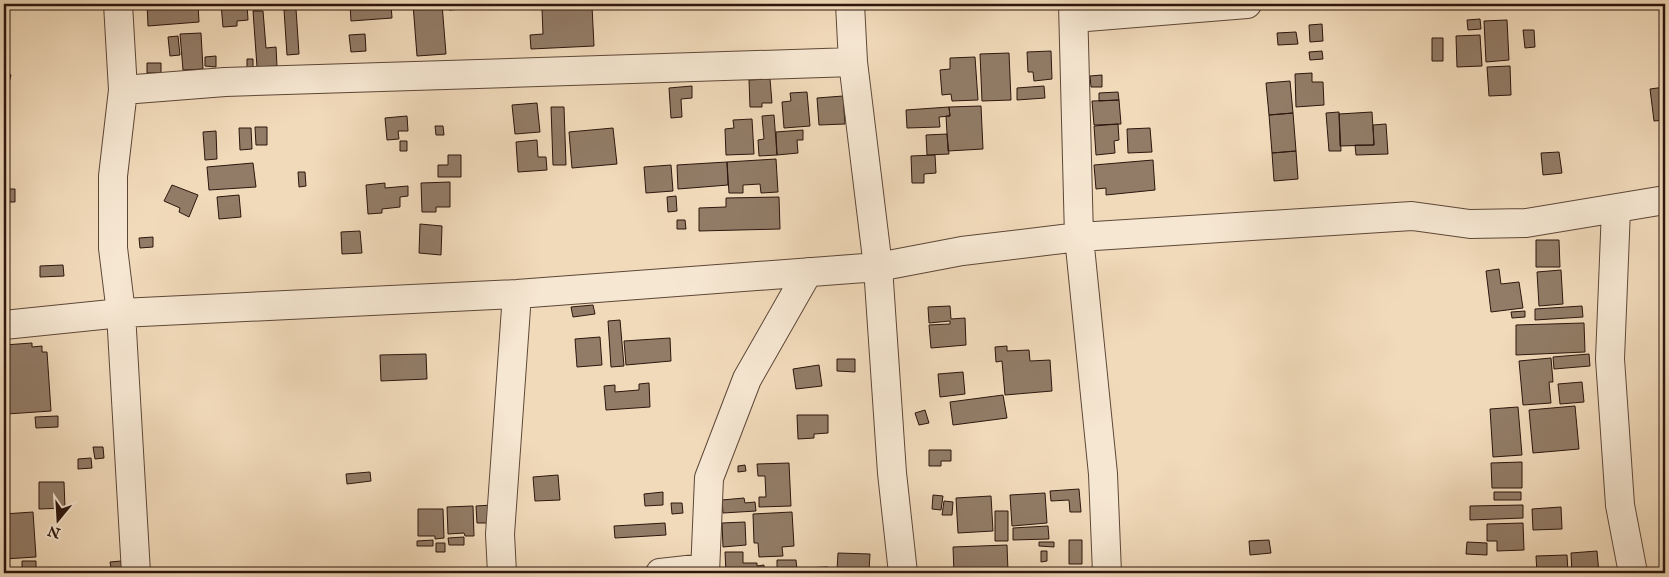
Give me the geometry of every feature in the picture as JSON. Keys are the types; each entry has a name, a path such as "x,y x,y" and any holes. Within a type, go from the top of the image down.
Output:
{"street":[{"path":"118,4 123,90 113,176 112,248 121,313 136,573"},
{"path":"850,4 852,62 878,267 892,473 903,573"},
{"path":"1107,573 1103,474 1079,237 1074,11 1247,4"},
{"path":"123,90 225,82 852,62"},
{"path":"4,326 121,313 517,294 878,267 962,251 1079,237 1412,216 1470,224 1526,224 1665,200"},
{"path":"1616,209 1610,359 1620,505 1633,573"},
{"path":"660,573 705,571 709,478 747,379 808,272"},
{"path":"502,573 500,534 517,294"}],"building":[{"path":"147,4 198,4 199,22 148,26"},
{"path":"221,4 247,4 248,20 237,21 237,26 223,27"},
{"path":"253,4 296,4 296,8 253,10"},
{"path":"350,4 391,4 392,18 351,21"},
{"path":"413,4 442,4 446,54 417,56"},
{"path":"449,4 492,4 492,7 449,10"},
{"path":"592,6 594,46 531,49 530,35 543,34 542,9"},
{"path":"296,9 299,54 287,55 284,10"},
{"path":"253,11 263,11 266,48 276,47 277,66 257,67"},
{"path":"1480,19 1481,29 1468,30 1467,20"},
{"path":"1507,20 1509,60 1486,62 1484,21"},
{"path":"1322,24 1323,41 1310,42 1309,25"},
{"path":"1523,30 1534,30 1535,47 1525,48"},
{"path":"1296,32 1298,44 1278,45 1277,33"},
{"path":"201,33 203,69 183,70 180,34"},
{"path":"365,34 366,51 351,52 349,35"},
{"path":"1480,35 1482,66 1457,67 1456,36"},
{"path":"178,36 180,55 170,56 168,37"},
{"path":"1432,38 1443,38 1443,61 1432,61"},
{"path":"1051,51 1052,79 1034,81 1033,72 1028,72 1027,52"},
{"path":"1322,51 1323,59 1310,60 1309,52"},
{"path":"1009,53 1011,100 982,101 980,54"},
{"path":"216,56 216,67 205,66 205,57"},
{"path":"975,57 978,100 952,101 951,94 942,95 940,70 950,69 950,58"},
{"path":"247,59 253,59 253,68 247,68"},
{"path":"147,63 161,63 161,73 147,73"},
{"path":"1510,66 1511,95 1489,96 1487,67"},
{"path":"4,72 11,75 8,86 4,85"},
{"path":"1312,73 1312,82 1323,82 1324,105 1296,107 1295,74"},
{"path":"1102,75 1102,87 1091,87 1090,76"},
{"path":"770,79 772,103 762,103 762,107 750,107 749,80"},
{"path":"1290,81 1293,113 1269,115 1266,83"},
{"path":"692,86 692,98 681,99 682,117 671,118 669,88"},
{"path":"1044,86 1045,98 1017,100 1017,88"},
{"path":"1665,87 1665,120 1654,121 1650,89"},
{"path":"807,92 810,126 784,128 782,102 791,101 790,93"},
{"path":"1118,92 1119,100 1099,101 1099,93"},
{"path":"843,96 845,124 819,125 817,98"},
{"path":"1119,100 1121,124 1094,125 1092,101"},
{"path":"537,103 540,132 515,134 512,105"},
{"path":"981,106 983,149 948,151 946,116 950,116 949,107"},
{"path":"551,107 564,107 566,165 553,165"},
{"path":"949,107 950,116 939,117 940,127 907,128 906,110"},
{"path":"1339,112 1341,151 1329,151 1326,113"},
{"path":"1372,112 1374,145 1340,146 1339,114"},
{"path":"1293,113 1296,151 1272,153 1269,115"},
{"path":"774,115 777,155 759,156 758,140 764,139 762,116"},
{"path":"407,116 408,131 398,131 399,139 387,140 385,118"},
{"path":"752,119 754,154 726,155 725,129 734,128 733,120"},
{"path":"1118,124 1119,140 1114,141 1115,153 1096,155 1094,126"},
{"path":"1386,124 1388,154 1356,155 1355,145 1374,145 1373,125"},
{"path":"435,126 443,126 444,135 436,135"},
{"path":"255,127 267,127 267,145 256,145"},
{"path":"239,128 251,128 252,149 240,150"},
{"path":"613,128 617,164 572,168 569,132"},
{"path":"1150,128 1152,152 1128,153 1127,129"},
{"path":"803,130 803,140 797,140 798,153 777,155 776,132"},
{"path":"216,131 217,159 205,160 203,132"},
{"path":"947,134 949,154 927,155 926,135"},
{"path":"537,140 538,157 546,157 547,170 518,172 516,142"},
{"path":"400,141 407,141 407,151 400,151"},
{"path":"1296,151 1298,179 1274,181 1272,153"},
{"path":"1559,152 1562,173 1543,175 1541,153"},
{"path":"448,155 461,155 461,177 438,177 438,165 448,165"},
{"path":"935,155 936,173 924,174 924,183 912,183 911,156"},
{"path":"776,159 778,192 761,193 760,184 743,185 743,193 729,193 727,162"},
{"path":"1153,160 1155,190 1106,195 1106,188 1096,189 1094,165"},
{"path":"727,162 728,185 678,189 677,165"},
{"path":"253,163 256,187 209,190 207,167"},
{"path":"671,165 673,191 646,193 644,167"},
{"path":"298,172 305,172 306,186 299,187"},
{"path":"4,174 9,174 9,189 15,189 15,202 4,202"},
{"path":"450,182 450,207 436,207 436,212 422,212 421,183"},
{"path":"385,183 385,188 408,186 408,196 400,197 400,207 382,209 382,213 368,214 366,185"},
{"path":"172,185 198,195 189,217 179,212 180,208 164,201"},
{"path":"239,195 241,217 219,219 217,197"},
{"path":"676,196 677,211 668,212 667,197"},
{"path":"779,197 780,229 699,231 699,208 726,207 726,198"},
{"path":"677,220 685,220 686,229 677,229"},
{"path":"420,224 442,226 441,255 419,253"},
{"path":"360,231 362,253 342,254 341,232"},
{"path":"153,237 153,247 140,248 139,238"},
{"path":"1536,240 1559,240 1560,267 1536,267"},
{"path":"63,265 64,276 40,277 40,266"},
{"path":"1499,269 1501,284 1519,282 1523,308 1491,312 1486,271"},
{"path":"1561,270 1563,304 1539,306 1537,272"},
{"path":"593,305 595,314 573,317 571,307"},
{"path":"950,306 951,319 965,318 966,345 931,348 929,325 950,324 950,321 929,323 928,307"},
{"path":"1582,306 1583,317 1535,320 1535,309"},
{"path":"1525,311 1525,317 1512,318 1511,312"},
{"path":"620,320 624,366 611,367 608,321"},
{"path":"1584,323 1585,352 1516,355 1516,325"},
{"path":"600,337 602,365 577,367 575,339"},
{"path":"670,338 671,361 626,365 624,341"},
{"path":"32,343 32,347 42,346 42,352 47,352 51,411 7,414 4,345"},
{"path":"1007,346 1007,351 1029,350 1030,361 1050,360 1052,391 1005,395 1002,361 996,362 995,347"},
{"path":"426,354 427,379 381,381 380,355"},
{"path":"1589,354 1590,366 1554,369 1553,357"},
{"path":"1551,358 1553,382 1549,382 1551,403 1523,405 1519,361"},
{"path":"837,359 855,359 855,372 837,371"},
{"path":"819,365 822,386 796,389 793,369"},
{"path":"963,372 965,394 940,397 938,374"},
{"path":"1582,382 1584,402 1560,404 1558,384"},
{"path":"649,383 650,407 606,410 604,386 615,385 615,392 639,390 639,384"},
{"path":"1003,395 1007,418 953,425 950,402"},
{"path":"1575,406 1579,449 1533,453 1529,410"},
{"path":"1518,407 1522,455 1493,457 1490,409"},
{"path":"925,410 929,423 919,425 915,413"},
{"path":"797,415 828,415 828,433 814,434 814,438 798,439"},
{"path":"58,416 58,427 36,428 35,417"},
{"path":"93,447 103,447 104,458 95,459"},
{"path":"929,450 951,450 951,461 941,461 941,466 929,466"},
{"path":"91,458 92,468 78,469 78,459"},
{"path":"1522,462 1522,488 1492,488 1491,463"},
{"path":"789,463 791,506 759,507 759,497 766,497 765,476 758,476 757,464"},
{"path":"745,465 746,471 738,472 738,466"},
{"path":"370,472 371,481 347,484 346,474"},
{"path":"558,475 560,500 535,501 533,477"},
{"path":"39,482 64,482 65,508 39,509"},
{"path":"1079,489 1081,512 1070,512 1069,500 1051,501 1050,491"},
{"path":"663,492 663,505 645,506 644,494"},
{"path":"1494,492 1521,492 1521,500 1494,500"},
{"path":"1045,493 1047,523 1012,526 1010,495"},
{"path":"933,495 943,496 941,510 932,509"},
{"path":"991,496 993,531 958,533 956,498"},
{"path":"744,498 745,503 755,502 756,511 723,513 722,500"},
{"path":"944,501 953,502 952,515 942,515"},
{"path":"671,503 682,503 683,513 672,514"},
{"path":"492,505 493,523 477,523 476,506"},
{"path":"1523,505 1523,518 1470,520 1470,506"},
{"path":"473,506 474,536 465,536 464,533 448,534 447,507"},
{"path":"1561,507 1562,529 1533,530 1532,509"},
{"path":"418,509 443,509 444,538 435,539 435,536 418,536"},
{"path":"995,511 1008,511 1008,541 995,541"},
{"path":"33,512 36,557 4,559 4,514"},
{"path":"792,512 794,546 782,547 783,556 759,557 758,543 754,543 753,514"},
{"path":"745,522 746,545 723,547 722,523"},
{"path":"665,523 666,535 615,538 614,526"},
{"path":"1523,523 1524,550 1497,551 1497,541 1487,541 1487,524"},
{"path":"1048,526 1049,539 1013,540 1013,528"},
{"path":"464,537 464,545 449,545 448,538"},
{"path":"433,540 433,546 417,546 417,541"},
{"path":"1069,540 1082,540 1082,564 1069,564"},
{"path":"1269,540 1271,553 1250,555 1249,541"},
{"path":"1039,542 1054,542 1054,547 1039,546"},
{"path":"1467,542 1487,543 1487,555 1466,554"},
{"path":"436,543 445,543 445,552 436,552"},
{"path":"1007,545 1008,571 995,571 995,573 954,573 953,547"},
{"path":"1041,551 1047,551 1047,561 1041,562"},
{"path":"1597,551 1599,573 1572,573 1571,553"},
{"path":"725,552 743,552 743,563 757,563 757,566 764,565 764,573 726,573"},
{"path":"838,553 870,554 869,570 837,570"},
{"path":"1567,555 1568,573 1537,573 1536,556"},
{"path":"777,560 796,560 797,570 777,571"},
{"path":"22,561 36,561 36,568 22,569"},
{"path":"121,561 123,573 112,573 110,562"},
{"path":"828,567 828,573 801,573 800,568"}]}
